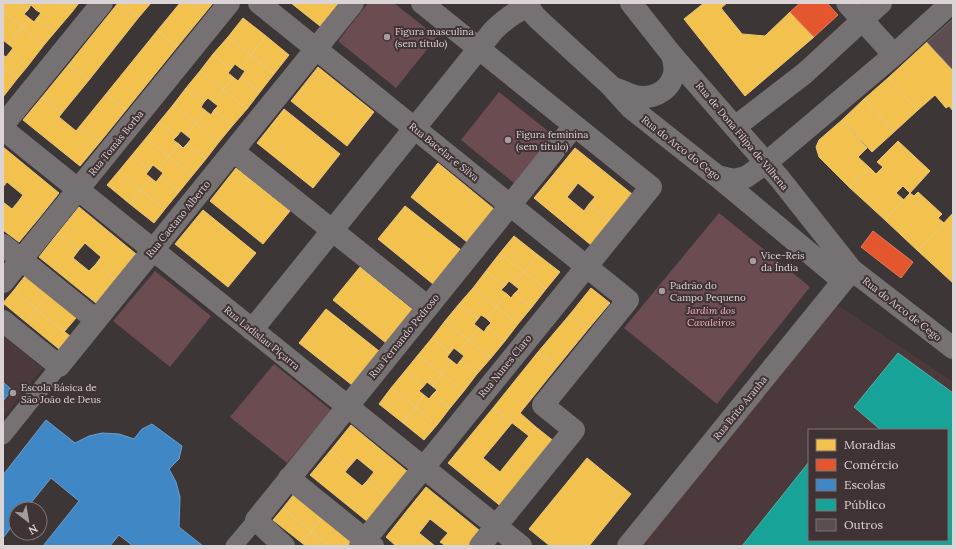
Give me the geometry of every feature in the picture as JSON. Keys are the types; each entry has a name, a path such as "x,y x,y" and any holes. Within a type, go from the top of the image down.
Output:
{"street":[{"path":"3,125 102,3"},
{"name":"Rua Tomás Borba","path":"3,282 229,3"},
{"name":"Rua Bacelar e Silva","path":"259,3 628,300 543,405 574,430 496,526"},
{"name":"Rua Caetano Alberto","path":"3,436 353,3"},
{"path":"422,3 574,126"},
{"name":"Rua de Dona Filipa de Vilhena","path":"631,3 672,55 766,163 847,275"},
{"path":"847,3 894,55"},
{"path":"735,127 805,73 881,3"},
{"path":"717,176 734,180 746,177 766,163 894,55 951,3"},
{"path":"252,330 492,31 505,19 529,4"},
{"name":"Rua do Arco do Cego","path":"529,4 533,14 611,86 631,108 847,275"},
{"path":"611,86 635,96 652,97 667,89 674,76 672,55"},
{"name":"Rua Nunes Claro","path":"366,544 423,468 651,187 574,126"},
{"name":"Rua Fernando Pedroso","path":"234,546 574,126"},
{"name":"Rua Ladislau Piçarra","path":"3,130 521,546"},
{"path":"234,151 428,307"},
{"path":"3,245 96,320"},
{"name":"Rua do Arco de Cego","path":"847,275 953,348"},
{"name":"Rua Brito Aranha","path":"628,546 847,275"},
{"path":"3,321 59,366"},
{"path":"289,478 366,544"},
{"path":"256,520 284,546"},
{"path":"480,546 496,526"}],"shaded area":[{"path":"821,294 953,382 953,546 618,546"},
{"name":"Escola Básica de São João de Deus","path":"3,336 43,368 3,417"}],"green space":[{"path":"368,3 394,3 437,37 396,88 338,41"},
{"path":"499,92 553,135 514,183 461,140"},
{"name":"Jardim dos Cavaleiros","path":"719,213 810,287 717,404 624,328"},
{"path":"155,271 211,316 170,367 113,321"},
{"path":"274,364 331,410 287,463 230,417"}],"building: Moradias":[{"path":"4,3 19,3 28,10 24,14 29,18 22,27 3,12"},
{"path":"19,3 41,3 36,10 31,5 28,10"},
{"path":"41,3 60,3 72,12 55,32 37,18 41,13 36,10"},
{"path":"60,3 79,3 72,12"},
{"path":"118,3 122,3 139,17 89,80 69,64"},
{"path":"122,3 151,3 139,17"},
{"path":"180,3 190,3 204,14 177,47 157,31"},
{"path":"190,3 213,3 204,14"},
{"path":"291,3 339,3 320,26"},
{"path":"704,3 727,3 721,8 742,34 765,36 790,12 814,37 745,96 684,19"},
{"path":"3,12 22,27 8,44 3,40"},
{"path":"29,18 34,22 37,18 55,32 44,45 22,27"},
{"path":"243,18 266,36 251,55 228,37"},
{"path":"22,27 44,45 27,67 10,52 13,48 8,44"},
{"path":"157,31 177,47 126,110 106,94"},
{"path":"266,36 289,55 274,74 251,55"},
{"path":"228,37 251,55 240,68 235,64 231,69 213,54"},
{"path":"927,42 953,70 953,111 949,106 946,108 935,95 918,110 888,78"},
{"path":"10,52 27,67 17,79 3,67 3,55 6,57"},
{"path":"213,54 231,69 228,73 233,77 223,90 200,71"},
{"path":"251,55 274,74 260,92 241,77 245,71 240,68"},
{"path":"69,64 89,80 62,113 42,97"},
{"path":"3,67 17,79 3,97"},
{"path":"318,67 374,112 347,146 291,101"},
{"path":"200,71 223,90 213,102 208,98 204,102 186,88"},
{"path":"233,77 238,81 241,77 260,92 247,109 223,90"},
{"path":"888,78 918,110 894,132 864,99"},
{"path":"186,88 204,102 201,107 206,111 196,123 173,105"},
{"path":"223,90 247,109 233,125 214,110 218,106 213,102"},
{"path":"106,94 126,110 100,142 80,126"},
{"path":"42,97 62,113 59,117 76,131 80,126 100,142 80,166 23,120"},
{"path":"864,99 894,132 872,152 842,120"},
{"path":"173,105 196,123 186,135 181,131 177,136 159,122"},
{"path":"284,109 340,154 313,188 257,143"},
{"path":"214,110 233,125 219,142 196,123 206,111 211,115"},
{"path":"842,120 867,148 858,157 870,168 849,187 819,157 816,147 819,140"},
{"path":"159,122 177,136 173,140 179,144 169,157 146,138"},
{"path":"196,123 219,142 206,159 187,144 191,139 186,135"},
{"path":"146,138 169,157 158,169 153,165 150,169 132,155"},
{"path":"898,141 930,171 910,193 903,186 896,193 904,200 885,220 849,187 870,168 876,174 883,167 877,162"},
{"path":"179,144 183,148 187,144 206,159 192,176 169,157"},
{"path":"3,147 59,193 39,218 18,202 23,195 7,182 3,187"},
{"path":"575,148 632,194 610,221 589,204 595,197 578,183 572,191 553,175"},
{"path":"132,155 150,169 146,174 151,178 141,190 118,172"},
{"path":"169,157 192,176 179,192 160,177 163,173 158,169"},
{"path":"438,163 494,209 467,242 411,197"},
{"path":"236,168 290,211 263,244 210,201"},
{"path":"118,172 141,190 130,204 107,185"},
{"path":"553,175 572,191 567,197 584,211 589,204 610,221 591,245 534,198"},
{"path":"160,177 179,192 165,209 141,190 151,178 156,182"},
{"path":"141,190 165,209 154,223 130,204"},
{"path":"918,192 942,214 938,218 944,223 918,251 885,220 910,193 914,196"},
{"path":"3,202 12,209 18,202 39,218 19,242 3,230"},
{"path":"405,206 461,250 433,284 378,239"},
{"path":"79,207 136,254 115,279 96,264 101,257 85,243 79,250 58,233"},
{"path":"203,210 256,253 228,287 175,244"},
{"path":"953,213 953,283 918,251"},
{"path":"58,233 79,250 73,258 89,271 96,264 115,279 96,303 39,257"},
{"path":"514,236 538,255 524,272 500,253"},
{"path":"500,253 524,272 514,285 509,281 505,286 486,271"},
{"path":"538,255 560,272 546,289 524,272"},
{"path":"360,267 413,310 386,343 333,300"},
{"path":"486,271 505,286 501,290 507,294 496,307 473,288"},
{"path":"524,272 546,289 532,307 514,294 519,289 514,285"},
{"path":"25,276 48,294 36,309 14,290"},
{"path":"473,288 496,307 486,318 481,315 478,319 459,304"},
{"path":"591,288 610,303 589,328 571,313"},
{"path":"14,290 36,309 26,322 3,303"},
{"path":"48,294 76,318 64,332 36,309"},
{"path":"507,294 511,298 514,294 532,307 518,324 496,307"},
{"path":"459,304 478,319 474,324 479,328 469,340 445,321"},
{"path":"496,307 518,324 505,341 487,327 491,323 486,318"},
{"path":"36,309 70,336 59,349 26,322"},
{"path":"326,309 379,351 352,385 299,343"},
{"path":"571,313 589,328 557,367 538,352"},
{"path":"445,321 469,340 459,352 454,348 450,353 432,338"},
{"path":"487,327 505,341 491,358 469,340 479,328 484,332"},
{"path":"432,338 450,353 447,357 452,361 442,374 418,355"},
{"path":"469,340 491,358 477,374 460,361 464,356 459,352"},
{"path":"538,352 557,367 520,413 536,427 529,436 493,408"},
{"path":"418,355 442,374 432,386 427,382 423,387 405,371"},
{"path":"452,361 457,365 460,361 477,374 464,391 442,374"},
{"path":"405,371 423,387 419,391 424,395 415,407 391,388"},
{"path":"442,374 464,391 450,408 433,394 437,390 432,386"},
{"path":"391,388 415,407 403,423 379,404"},
{"path":"433,394 450,408 437,425 415,407 424,395 429,399"},
{"path":"415,407 437,425 424,440 403,423"},
{"path":"493,408 512,423 483,458 500,472 536,427 556,443 503,508 448,463"},
{"path":"351,425 408,472 387,498 367,481 374,472 357,458 349,467 330,451"},
{"path":"330,451 349,467 345,472 362,486 367,481 387,498 368,522 310,475"},
{"path":"587,458 631,494 589,546 550,546 529,529"},
{"path":"426,487 485,535 476,546 446,546 440,542 448,533 430,519 423,528 405,513"},
{"path":"294,494 323,517 311,531 283,508"},
{"path":"283,508 311,531 302,543 273,520"},
{"path":"405,513 423,528 419,533 435,546 396,546 386,537"},
{"path":"323,517 352,540 348,546 330,546 311,531"},
{"path":"311,531 330,546 306,546 302,543"}],"building: Comércio":[{"path":"800,3 827,3 838,15 814,37 790,12"},
{"path":"873,231 913,262 901,278 861,247"}],"building: Escolas":[{"path":"3,382 12,390 3,401"},
{"path":"46,420 75,443 89,436 102,433 119,434 134,439 142,429 152,424 182,446 179,459 169,469 176,482 180,497 179,527 203,546 133,546 119,535 110,546 43,546 79,501 51,478 32,501 8,501 8,531 3,538 3,475"}],"building: Público":[{"path":"898,353 953,393 953,546 742,546 808,463 808,541 948,541 948,429 880,429 854,407"}],"building: Outros":[{"path":"953,19 953,70 927,42"}],"place":[{"name":"Figura masculina (sem título)","path":"387,37"},
{"name":"Figura feminina (sem título)","path":"508,140"},
{"name":"Vice-Reis da Índia","path":"753,261"},
{"name":"Padrão do Campo Pequeno","path":"662,291"},
{"name":"Escola Básica de São João de Deus","path":"13,393"}]}
